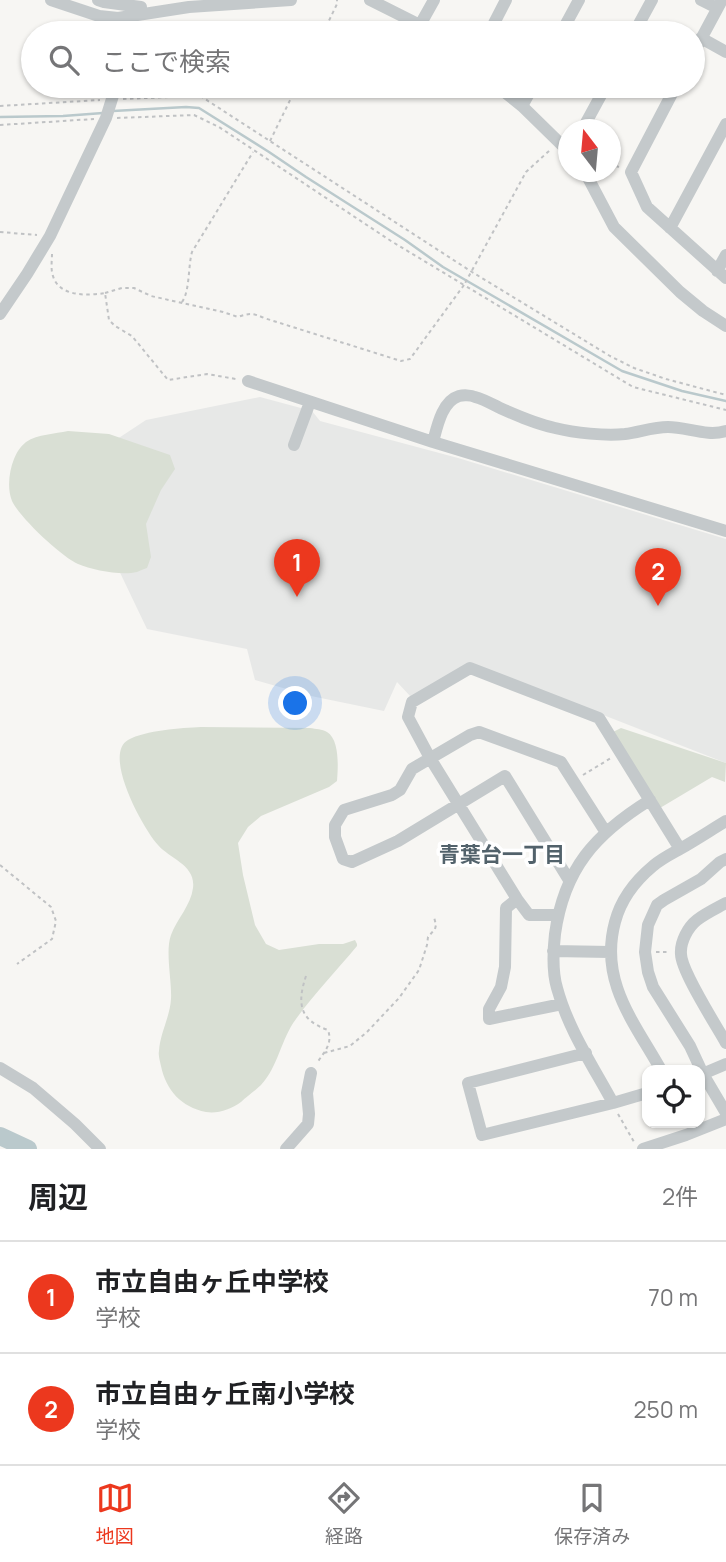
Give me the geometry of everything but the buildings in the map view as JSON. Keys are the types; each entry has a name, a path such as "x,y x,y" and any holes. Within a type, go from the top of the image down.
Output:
{"street":[{"path":"51,0 99,16 118,18 141,7"},
{"path":"98,0 141,7 189,7 291,0"},
{"path":"370,0 410,21"},
{"path":"427,21 434,0"},
{"path":"495,21 506,0"},
{"path":"568,21 579,0"},
{"path":"641,21 652,0"},
{"path":"701,0 719,4 705,30"},
{"path":"705,40 726,52"},
{"path":"512,98 558,141"},
{"path":"522,106 526,98"},
{"path":"588,119 599,98"},
{"path":"670,98 631,172 647,207 722,275"},
{"path":"0,314 50,236 112,100"},
{"path":"670,228 726,124"},
{"path":"590,182 614,227 658,273 703,312 726,326"},
{"path":"722,275 726,255"},
{"path":"248,381 433,442 726,530"},
{"path":"433,442 447,406 460,396 474,396 540,425 559,429 619,435 657,427 687,428 710,433 726,430"},
{"path":"294,445 310,402"},
{"path":"558,915 529,915 430,758 408,717 412,702 470,668 599,718 680,849"},
{"path":"569,880 505,776 398,841 352,862 343,859 335,837 335,825 344,810 392,795 400,790 412,769 470,735 479,733 561,761 605,831"},
{"path":"613,1104 572,1030 556,985 553,951 562,898 569,880 585,855 605,831 650,800"},
{"path":"658,1065 624,1005 612,972 612,932 618,911 640,877 656,864 726,821"},
{"path":"698,1065 691,1046 653,987 645,952 646,937 657,905 701,879 726,859"},
{"path":"517,899 506,908 505,967 501,987 489,1009 489,1019 562,1003"},
{"path":"726,903 697,920 683,941 681,953 687,972 726,1043"},
{"path":"553,951 610,952"},
{"path":"586,1053 468,1083 482,1135 642,1095"},
{"path":"705,1072 726,1064"},
{"path":"0,1068 33,1088 100,1149"},
{"path":"286,1149 308,1124 307,1093 312,1073"},
{"path":"705,1080 726,1113"},
{"path":"639,1145 686,1135 726,1119"}],"path":[{"path":"329,21 337,0"},
{"path":"0,106 152,98"},
{"path":"204,98 472,272 610,356 666,379 726,395"},
{"path":"270,142 291,98"},
{"path":"0,125 194,115 219,127 391,241 633,387 726,410"},
{"path":"182,303 186,297 192,252 254,150"},
{"path":"0,232 50,236 52,274 60,288 71,292 90,295 134,288 151,296 239,317 247,313 256,314 401,361 410,359 464,285 526,172 558,151"},
{"path":"106,293 110,320 132,336 168,380 207,374 248,381"},
{"path":"574,781 620,752"},
{"path":"0,865 51,907 56,921 52,940 17,964"},
{"path":"324,1053 350,1046 399,998 419,971 428,937 436,925 435,917"},
{"path":"306,976 301,989 301,1007 316,1026 328,1030 330,1037 328,1046 312,1073"},
{"path":"613,1104 639,1145"}],"shaded area":[{"path":"260,397 312,411 320,421 458,458 726,539 726,763 470,663 411,697 397,682 384,711 311,696 255,680 247,649 147,629 102,535 96,453 146,420"},
{"path":"68,431 109,434 170,455 175,469 161,490 146,524 151,557 147,568 123,573 78,564 42,536 16,508 9,491 10,474 20,448 36,437"},
{"path":"201,727 310,728 323,730 331,736 337,755 337,781 329,787 261,816 248,827 238,843 255,925 266,944 279,950 319,944 343,944 355,940 357,944 296,1019 267,1078 241,1102 220,1112 197,1110 182,1102 163,1075 159,1054 171,999 169,942 190,900 193,880 181,863 158,845 144,824 128,792 120,761 121,748 135,737 164,730"},
{"path":"621,728 726,763 725,782 712,777 660,808 613,732"}],"waterway":[{"path":"113,111 199,108 443,267 622,371 682,391 726,401"},
{"path":"0,117 103,113"},
{"path":"0,1136 28,1149"}],"place":[{"name":"市立自由ヶ丘中学校","path":"297,597"},
{"name":"市立自由ヶ丘南小学校","path":"658,606"}],"district":[{"name":"青葉台一丁目","path":"502,855"}]}
